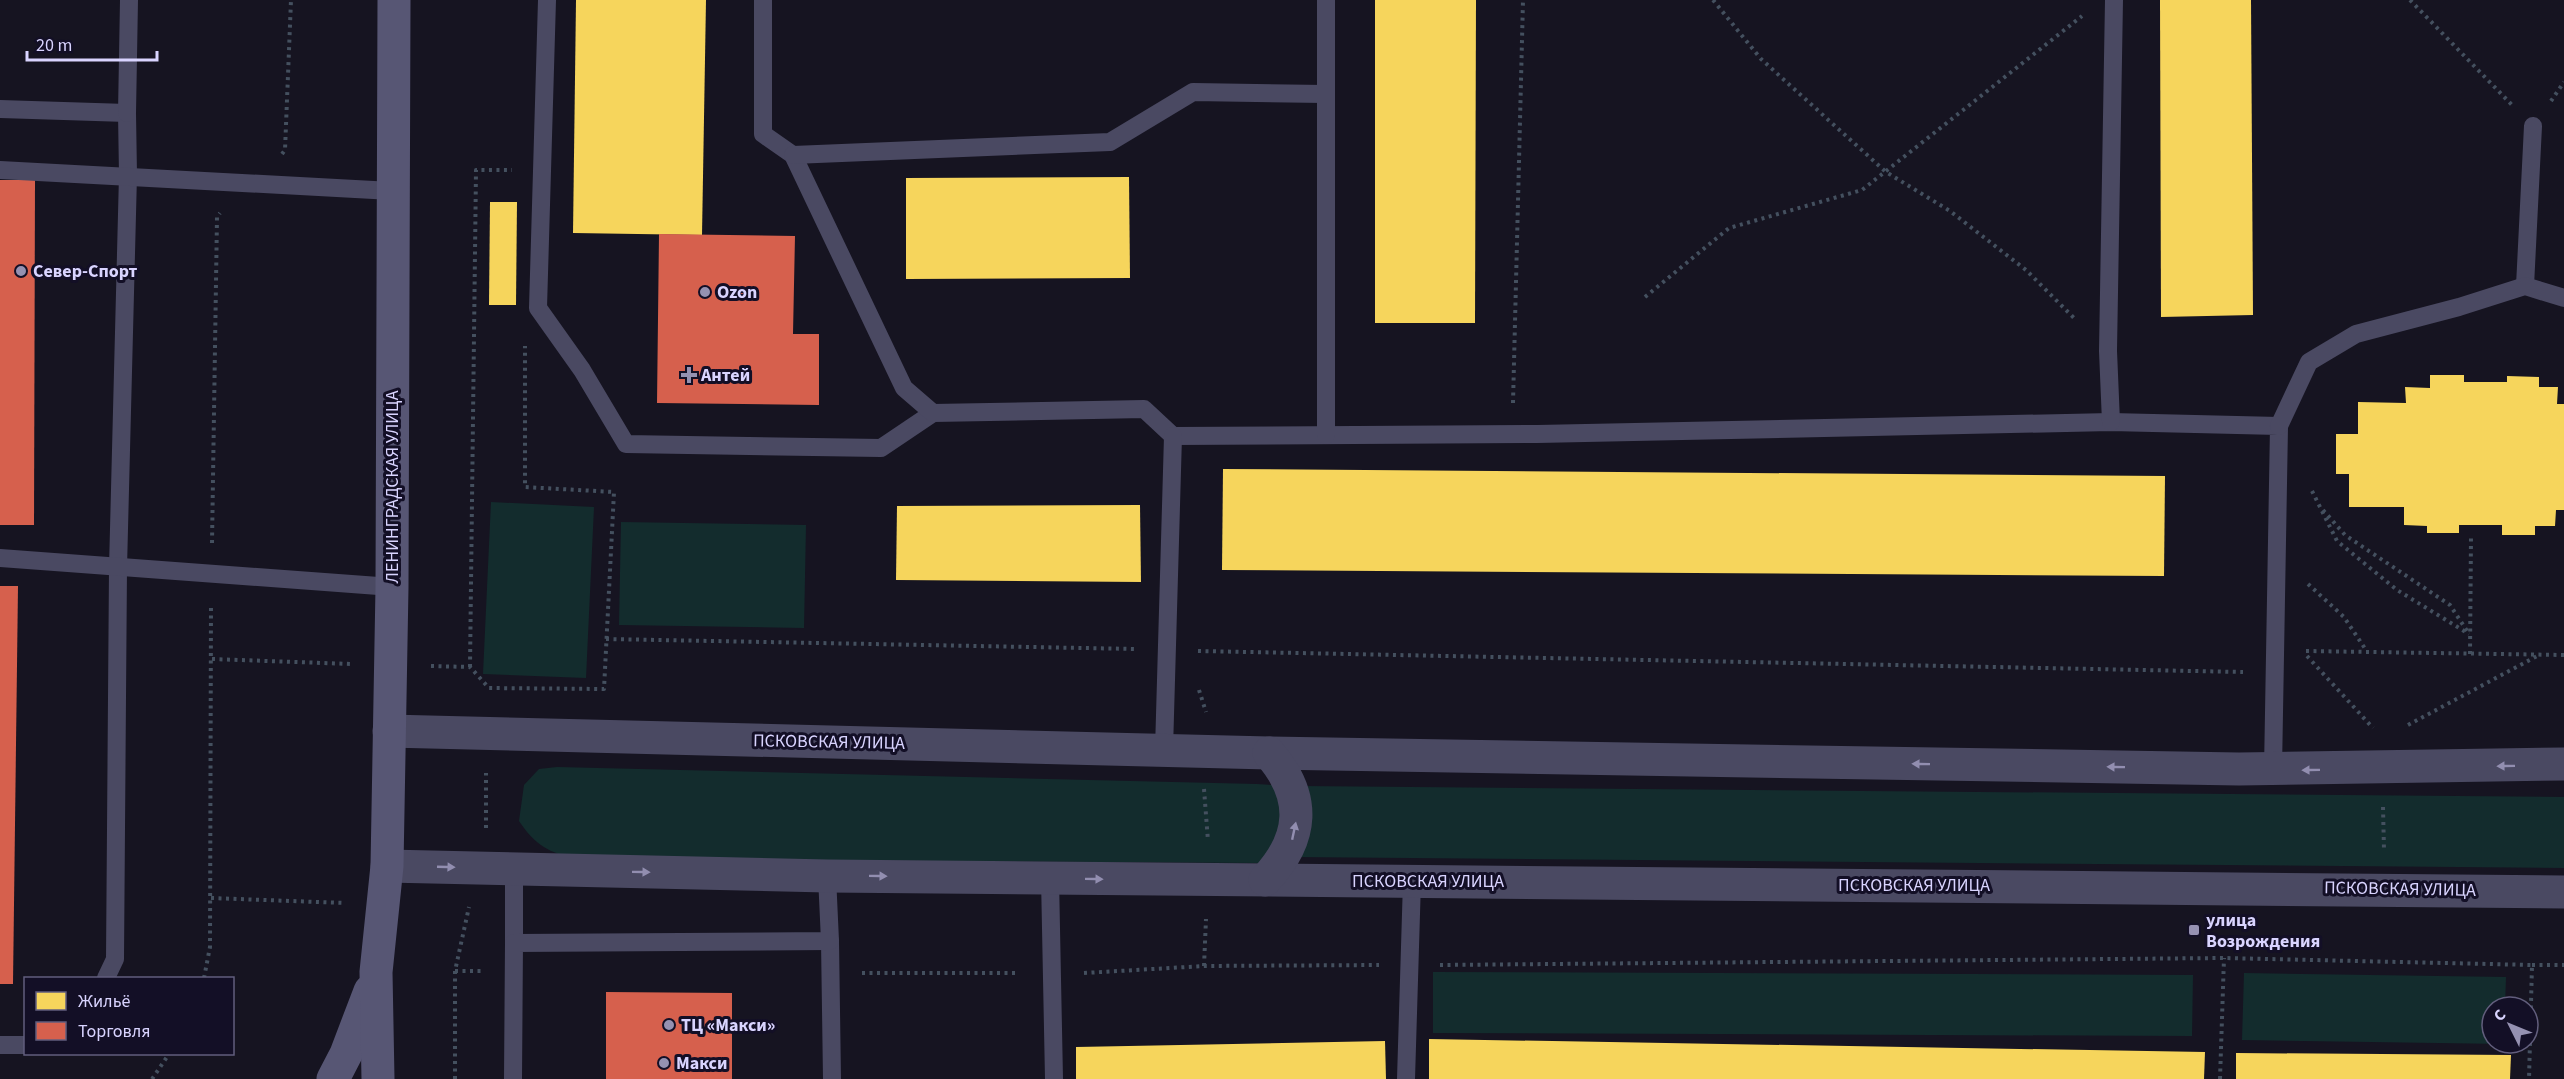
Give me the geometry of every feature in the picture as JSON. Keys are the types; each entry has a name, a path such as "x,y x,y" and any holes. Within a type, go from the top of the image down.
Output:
{"main road":[{"name":"ЛЕНИНГРАДСКАЯ УЛИЦА","path":"378,1079 376,972 387,866 392,587 394,0"},
{"name":"ЛЕНИНГРАДСКАЯ УЛИЦА","path":"333,1079 346,1054 376,972"}],"street":[{"name":"ПСКОВСКАЯ УЛИЦА","path":"389,731 1269,753 2273,770 2564,764"},
{"path":"1264,880 1281,862 1291,843 1296,818 1294,792 1284,770 1269,753"},
{"name":"ПСКОВСКАЯ УЛИЦА","path":"387,866 827,876 2564,892"}],"lane":[{"path":"106,977 115,959 118,568 129,175 127,113 129,0"},
{"path":"547,0 538,308 582,370 626,444 881,448 933,413 1144,409 1173,436 1513,434 2111,422 2278,426"},
{"path":"762,0 763,134 793,155 904,388 933,413"},
{"path":"1326,0 1326,435"},
{"path":"2111,422 2108,351 2114,0"},
{"path":"793,155 1110,142 1193,92 1326,94"},
{"path":"0,109 127,113"},
{"path":"2525,286 2533,126"},
{"path":"0,170 129,175 392,191"},
{"path":"2273,770 2278,426 2309,362 2356,334 2525,286 2564,297"},
{"path":"1164,750 1173,436"},
{"path":"0,558 392,587"},
{"path":"513,1079 514,869"},
{"path":"827,876 831,940 832,1079"},
{"path":"1050,878 1050,975 1054,1079"},
{"path":"1406,1079 1412,881"},
{"path":"514,943 831,940"},
{"path":"0,1045 24,1045"}],"path":[{"path":"204,977 210,947 211,898 211,574 217,217 285,150 291,0"},
{"path":"1513,434 1523,0"},
{"path":"1713,0 1761,59 1886,172 1950,211 2026,270 2108,351"},
{"path":"2410,0 2533,126"},
{"path":"1645,297 1729,228 1862,190 2084,14"},
{"path":"470,667 476,170 515,171"},
{"path":"489,688 604,689 614,492 525,487 525,335"},
{"path":"2308,485 2337,541 2397,590 2469,634"},
{"path":"2319,505 2345,535 2450,604 2469,634"},
{"path":"2469,654 2471,537"},
{"path":"2276,555 2344,617 2366,651"},
{"path":"606,639 2275,673"},
{"path":"2375,730 2303,651 2564,655"},
{"path":"2403,728 2539,655"},
{"path":"1204,778 1208,852"},
{"path":"2382,801 2384,854"},
{"path":"211,898 383,904"},
{"path":"457,910 467,911"},
{"path":"1204,966 1206,914"},
{"path":"830,973 1050,975 1204,966 2224,958 2564,965"},
{"path":"2220,1079 2224,958"},
{"path":"2529,1079 2532,965"},
{"path":"455,971 514,971"},
{"path":"152,1079 168,1055"}],"green space":[{"path":"491,502 594,507 586,678 483,674"},
{"path":"621,522 806,525 804,628 619,625"},
{"path":"557,767 1274,785 1290,814 1263,863 577,859 544,847 519,821 524,785 539,769"},
{"path":"1299,786 2564,797 2564,868 1292,857"},
{"path":"1433,972 2193,975 2192,1036 1433,1033"},
{"path":"2244,973 2506,977 2505,995 2480,995 2480,1044 2242,1040"}],"building: Жильё":[{"path":"576,0 706,0 702,235 573,233"},
{"path":"1375,0 1476,0 1475,323 1375,323"},
{"path":"2160,0 2251,0 2253,315 2161,317"},
{"path":"1129,177 1130,278 906,279 906,178"},
{"path":"490,202 517,202 516,305 489,305"},
{"path":"2430,375 2464,375 2464,382 2507,382 2507,376 2539,377 2539,387 2558,387 2557,404 2564,404 2564,510 2556,510 2555,526 2535,526 2535,535 2502,535 2502,525 2459,525 2459,533 2427,533 2427,526 2404,525 2404,507 2349,507 2349,474 2336,474 2336,434 2358,434 2358,402 2406,403 2405,387 2430,388"},
{"path":"1223,469 2165,476 2164,576 1222,570"},
{"path":"1140,505 1141,582 896,580 897,506"},
{"path":"1429,1039 2205,1052 2204,1079 1429,1079"},
{"path":"1385,1041 1386,1079 1076,1079 1076,1047"},
{"path":"2236,1053 2511,1055 2510,1079 2236,1079"}],"building: Торговля":[{"path":"0,180 35,180 34,525 0,525"},
{"path":"659,234 795,236 793,334 819,334 819,405 657,403"},
{"path":"0,586 18,586 13,984 0,984"},
{"name":"ТЦ «Макси»","path":"606,992 732,993 732,1079 606,1079"}],"place":[{"name":"Север-Спорт","path":"21,271"},
{"name":"Ozon","path":"705,292"},
{"name":"Антей","path":"689,375"},
{"name":"улица Возрождения","path":"2194,930"},
{"name":"ТЦ «Макси»","path":"669,1025"},
{"name":"Макси","path":"664,1063"}]}
